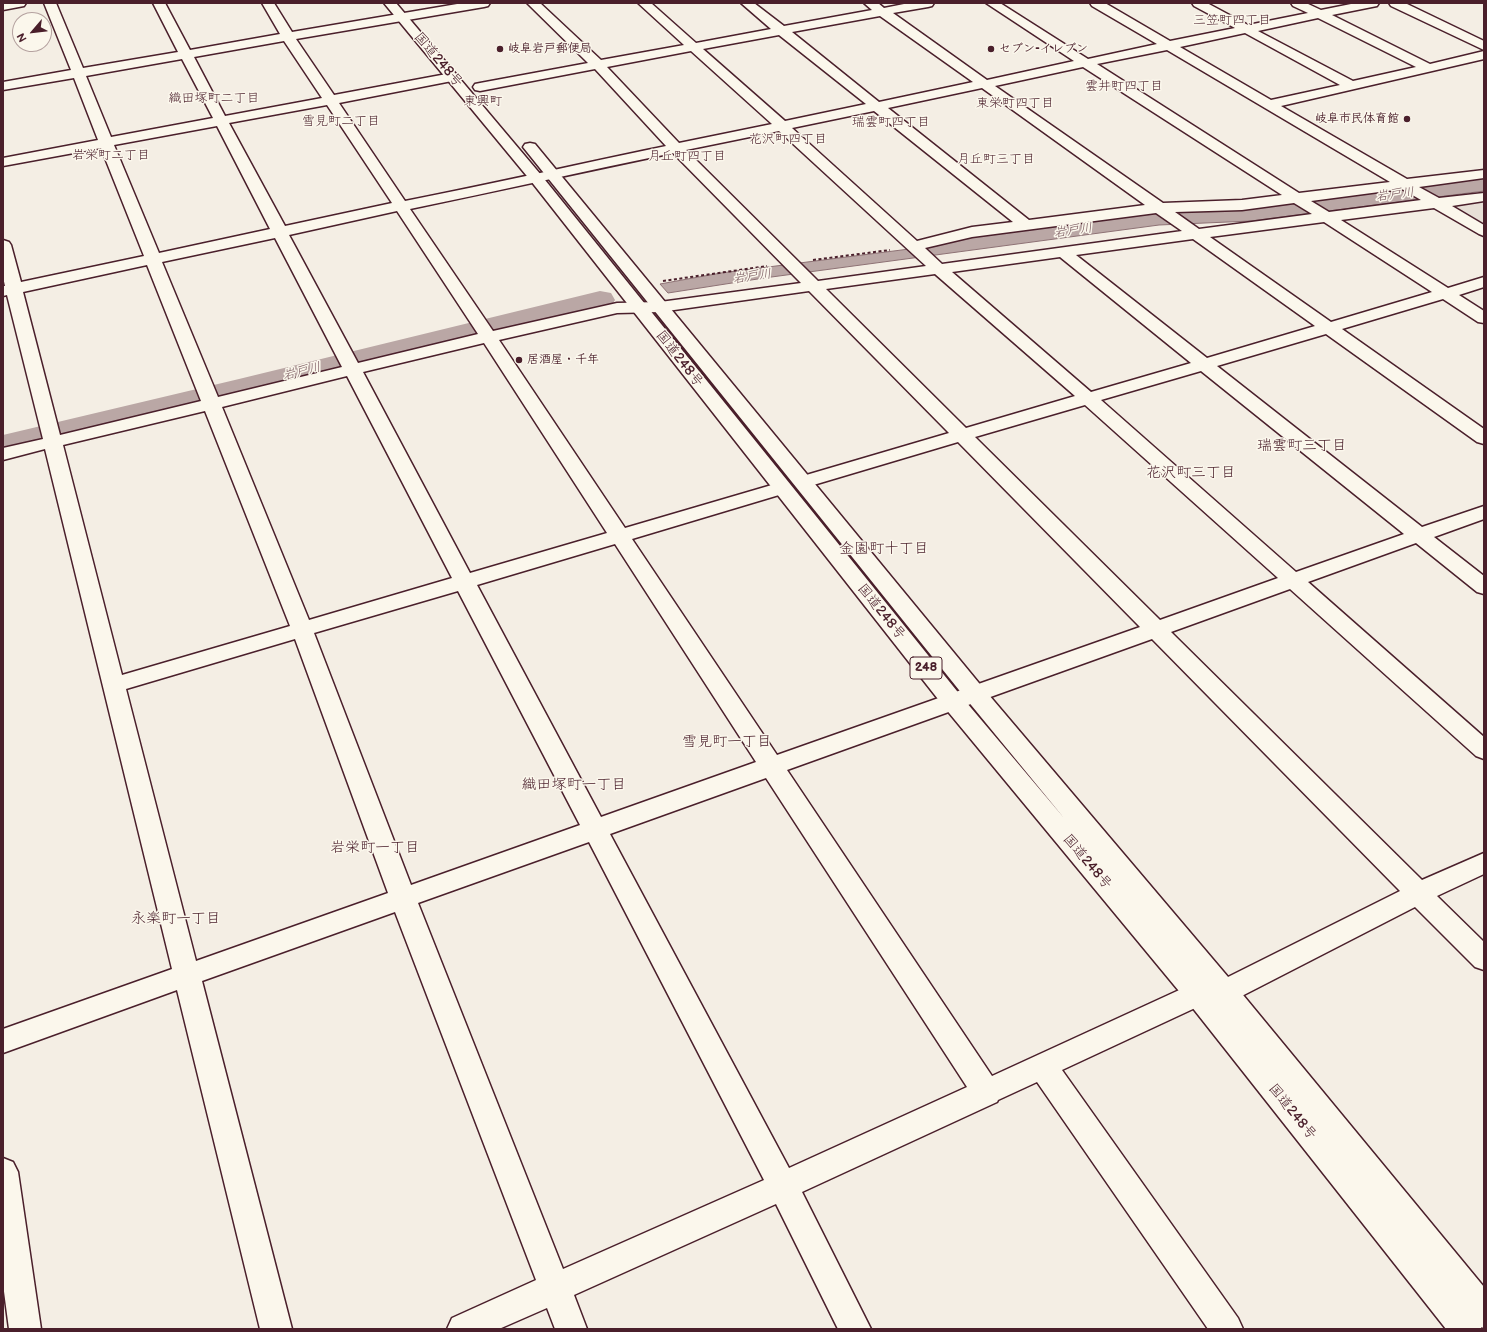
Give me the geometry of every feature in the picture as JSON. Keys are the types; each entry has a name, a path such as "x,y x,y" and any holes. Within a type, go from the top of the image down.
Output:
{"main road":[{"path":"3,6 20,3"},
{"path":"50,3 302,629 404,898 571,1329"},
{"path":"159,3 783,1186 855,1329"},
{"path":"268,3 288,37 488,336 987,1093"},
{"path":"3,86 288,37 404,9 484,3"},
{"path":"533,3 598,65 676,148 1484,959"},
{"path":"644,3 782,126 924,256 1088,398 1484,750"},
{"path":"747,3 1026,225"},
{"path":"870,3 1160,210 1484,438"},
{"path":"480,87 928,3"},
{"path":"992,3 1484,318"},
{"path":"1096,3 1484,231"},
{"path":"1198,3 1352,86"},
{"path":"1297,3 1429,68"},
{"path":"9,290 676,148 1373,3"},
{"path":"1395,3 1484,46"},
{"name":"国道248号","path":"404,9 452,77 544,176 660,307 803,482 964,698"},
{"name":"国道248号","path":"404,9 480,87 638,308 782,488 964,698 1211,993 1484,1312"},
{"path":"1269,105 1484,55"},
{"path":"3,162 452,77"},
{"path":"924,256 972,232 1160,210 1242,205 1299,199 1406,186 1484,174"},
{"path":"3,454 488,336 617,308 660,307 803,275 924,256 1063,252 1189,230 1484,197"},
{"path":"3,245 9,290 41,396 53,442 276,1329"},
{"path":"1063,252 1484,587"},
{"path":"803,482 1484,282"},
{"path":"114,685 782,488"},
{"path":"3,1041 1484,512"},
{"path":"463,1329 783,1186 1043,1067 1211,993 1484,863"},
{"name":"国道248号","path":"1211,993 1466,1329"},
{"path":"1043,1067 1227,1329"},
{"path":"3,1172 26,1329"}],"shaded area":[{"path":"1484,199 1484,224 1456,208 1455,203"}],"water":[{"path":"1484,177 1484,191 1251,221 1159,225 764,278 668,293 660,284 721,273 925,247 975,235 1142,212"}],"waterway":[{"name":"岩戸川","path":"3,445 239,389 600,300"}],"place":[{"name":"岐阜岩戸郵便局","path":"500,49"},
{"name":"セブン-イレブン","path":"991,49"},
{"name":"岐阜市民体育館","path":"1407,119"},
{"name":"居酒屋・千年","path":"519,360"}],"district":[{"name":"三笠町四丁目","path":"1232,21"},
{"name":"雲井町四丁目","path":"1124,87"},
{"name":"織田塚町二丁目","path":"214,99"},
{"name":"東興町","path":"483,102"},
{"name":"東栄町四丁目","path":"1015,104"},
{"name":"雪見町二丁目","path":"341,122"},
{"name":"瑞雲町四丁目","path":"891,123"},
{"name":"花沢町四丁目","path":"788,140"},
{"name":"岩栄町二丁目","path":"111,156"},
{"name":"月丘町四丁目","path":"687,157"},
{"name":"月丘町三丁目","path":"996,160"},
{"name":"瑞雲町三丁目","path":"1302,446"},
{"name":"花沢町三丁目","path":"1191,473"},
{"name":"金園町十丁目","path":"884,549"},
{"name":"雪見町一丁目","path":"727,742"},
{"name":"織田塚町一丁目","path":"574,785"},
{"name":"岩栄町一丁目","path":"375,848"},
{"name":"永楽町一丁目","path":"176,919"}]}
